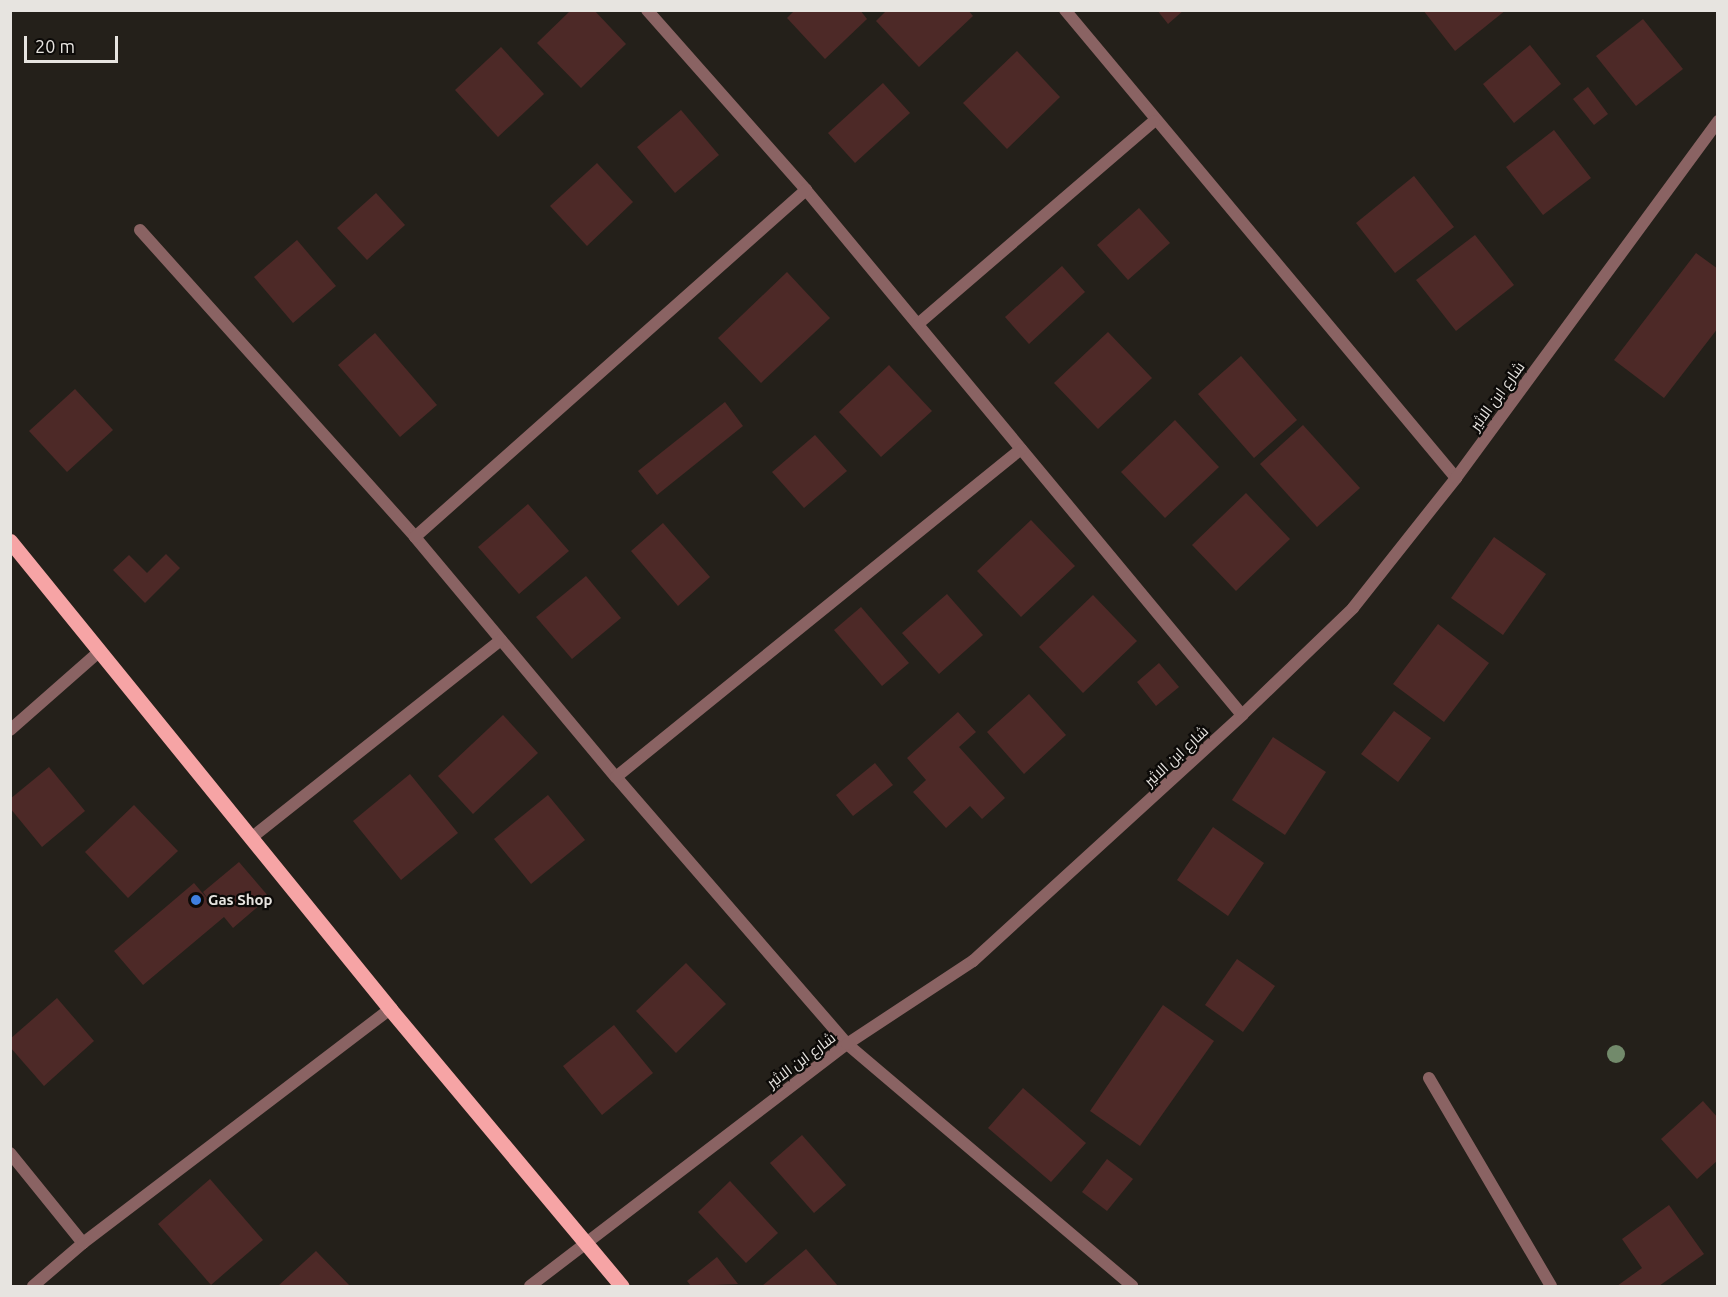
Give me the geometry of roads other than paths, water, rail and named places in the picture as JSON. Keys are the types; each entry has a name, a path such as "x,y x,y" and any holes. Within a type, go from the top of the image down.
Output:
{"main road":[{"path":"10,541 390,1009 586,1241 622,1287"}],"street":[{"path":"647,10 806,190 1242,715"},
{"path":"1065,10 1154,121 1456,478"},
{"path":"918,324 1154,121"},
{"name":"شارع ابن الاثير","path":"530,1287 586,1241 847,1044 973,961 1242,715 1353,608 1456,478 1718,121"},
{"path":"415,537 806,190"},
{"path":"140,230 415,537 616,777 847,1044 1132,1287"},
{"path":"616,777 1022,449"},
{"path":"251,838 501,640"},
{"path":"10,730 100,651"},
{"path":"33,1287 83,1243 390,1009"},
{"path":"1429,1078 1551,1287"},
{"path":"10,1153 83,1243"}],"place":[{"name":"Gas Shop","path":"196,900"}]}
